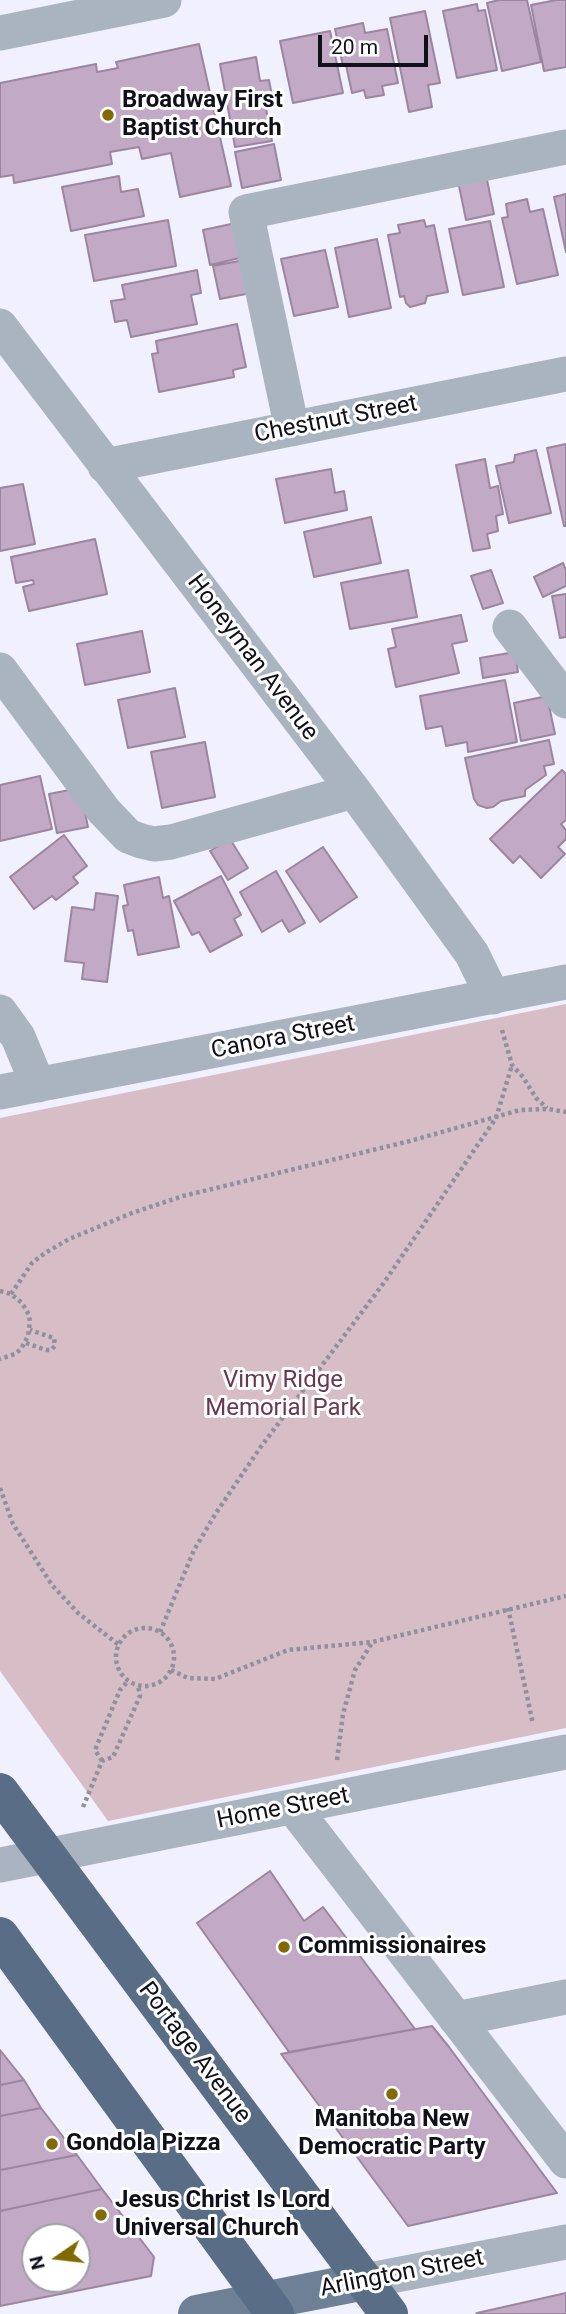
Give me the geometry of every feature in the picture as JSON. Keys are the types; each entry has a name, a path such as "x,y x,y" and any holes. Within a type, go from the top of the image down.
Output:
{"highway":[{"name":"Portage Avenue","path":"0,1791 389,2314"},
{"path":"0,1936 270,2307"}],"main road":[{"name":"Arlington Street","path":"197,2314 270,2307 365,2281"}],"street":[{"path":"0,33 164,0"},
{"path":"292,429 246,212 566,147"},
{"name":"Honeyman Avenue","path":"0,326 354,792 472,954 496,1007"},
{"name":"Chestnut Street","path":"105,466 566,374"},
{"path":"510,627 566,701"},
{"path":"0,670 104,811 128,836 141,841 154,844 172,842 354,792"},
{"name":"Canora Street","path":"0,1093 496,1007 566,982"},
{"path":"0,1012 18,1037 38,1085"},
{"name":"Home Street","path":"0,1865 553,1755"},
{"path":"293,1807 566,2161"},
{"path":"456,2019 566,1997"},
{"name":"Arlington Street","path":"365,2281 566,2242"}],"path":[{"path":"496,1007 512,1065 536,1098 548,1109"},
{"path":"160,1632 194,1550 216,1513 260,1448 383,1284 496,1118 512,1065"},
{"path":"11,1294 32,1263 45,1253 132,1213 183,1196 410,1141 520,1110 548,1109 566,1112"},
{"path":"0,1291 11,1294 26,1309 30,1330 26,1343 15,1354 0,1359"},
{"path":"26,1343 46,1350 55,1346 51,1336 30,1330"},
{"path":"0,1488 13,1524 52,1585 78,1613 119,1645"},
{"path":"171,1670 188,1678 215,1679 288,1650 372,1642 566,1595"},
{"path":"508,1608 553,1755"},
{"path":"150,1628 160,1632 167,1637 174,1653 171,1670 166,1678 148,1686 128,1681 117,1664 119,1645 132,1631 150,1628"},
{"path":"340,1797 336,1767 343,1714 355,1670 372,1642"},
{"path":"102,1761 95,1750 120,1690 128,1681"},
{"path":"83,1807 102,1761 113,1757 140,1696 138,1685"}],"green space":[{"name":"Vimy Ridge Memorial Park","path":"566,1004 566,1728 108,1821 0,1671 0,1118"}],"building":[{"path":"527,0 541,62 502,71 487,3"},
{"path":"566,0 566,67 544,71 531,5"},
{"path":"477,4 478,11 485,10 497,70 457,78 443,11"},
{"path":"425,11 440,83 428,85 432,107 409,112 390,18"},
{"path":"363,23 365,33 387,29 398,83 382,86 384,95 366,98 364,90 352,93 335,29"},
{"path":"330,31 343,93 293,103 280,41"},
{"name":"Broadway First Baptist Church","path":"199,44 231,186 180,197 171,153 142,159 139,147 110,152 112,164 14,183 13,175 0,177 0,83 96,64 97,72 118,68 116,62"},
{"path":"256,57 260,81 269,80 273,101 265,103 272,141 235,147 220,64"},
{"path":"274,144 281,180 242,188 235,152"},
{"path":"486,175 494,214 466,220 458,181"},
{"path":"119,176 121,192 138,189 144,216 71,231 62,187"},
{"path":"566,194 566,252 554,197"},
{"path":"527,199 530,212 543,209 558,275 517,284 502,218 508,217 506,204"},
{"path":"168,220 176,266 94,281 85,235"},
{"path":"424,220 426,227 434,225 448,292 427,296 425,303 410,307 404,296 400,297 388,235 400,233 398,225"},
{"path":"490,221 504,287 463,295 449,229"},
{"path":"236,223 244,257 210,265 203,230"},
{"path":"377,239 391,308 349,317 335,248"},
{"path":"325,250 338,307 294,316 281,259"},
{"path":"244,260 251,293 220,299 213,266"},
{"path":"197,270 201,293 191,295 197,324 131,337 127,320 115,322 111,301 125,299 122,285"},
{"path":"237,324 246,367 233,370 234,377 159,392 152,354 158,353 156,341"},
{"path":"566,444 566,526 564,526 547,448"},
{"path":"536,450 551,513 509,523 496,466 514,462 515,455"},
{"path":"485,459 490,488 498,486 503,514 496,516 498,531 487,534 490,548 473,551 456,465"},
{"path":"331,469 335,493 344,491 347,510 285,523 276,479"},
{"path":"23,484 35,544 0,551 0,488"},
{"path":"371,517 381,563 314,577 304,532"},
{"path":"95,539 107,594 29,611 23,587 34,584 33,580 16,583 11,557"},
{"path":"563,563 566,586 543,597 534,577"},
{"path":"408,570 417,617 350,629 341,583"},
{"path":"491,570 503,603 483,609 471,576"},
{"path":"566,594 566,637 560,638 552,596"},
{"path":"461,615 467,641 452,644 459,673 396,687 388,649 396,647 392,629"},
{"path":"142,631 150,672 85,685 77,644"},
{"path":"515,652 518,672 483,678 480,658"},
{"path":"505,680 517,742 468,752 467,742 446,746 442,726 426,729 420,696"},
{"path":"175,688 185,737 128,748 118,700"},
{"path":"547,696 555,734 521,741 514,703"},
{"path":"549,740 554,764 544,766 546,775 525,790 525,796 501,801 493,807 478,805 474,799 465,758"},
{"path":"205,742 215,797 162,808 151,752"},
{"path":"562,770 566,774 566,820 561,824 566,830 566,839 558,847 565,854 541,878 520,856 513,863 490,839"},
{"path":"40,776 52,829 0,841 0,785"},
{"path":"80,788 88,827 57,833 49,794"},
{"path":"64,835 87,866 73,877 78,883 56,900 52,896 34,909 10,877"},
{"path":"230,839 248,868 228,880 210,851"},
{"path":"323,847 357,897 320,922 286,871"},
{"path":"276,871 305,923 289,932 282,920 262,932 240,892"},
{"path":"221,876 241,915 234,919 242,935 210,952 199,932 192,935 174,901"},
{"path":"159,877 163,898 169,896 179,947 138,955 133,930 128,931 123,906 128,905 124,885"},
{"path":"96,893 118,896 107,982 82,979 84,963 65,961 72,907 94,910"},
{"name":"Commissionaires","path":"270,1871 304,1921 323,1907 415,2029 289,2052 197,1923"},
{"path":"432,2026 557,2193 408,2226 281,2054"},
{"path":"0,2050 24,2080 0,2085"},
{"path":"24,2080 41,2108 0,2116 0,2085"},
{"path":"41,2108 77,2155 0,2170 0,2116"},
{"path":"77,2155 102,2189 0,2211 0,2170"},
{"path":"102,2189 154,2257 151,2276 91,2288 91,2223 21,2223 21,2293 65,2293 0,2306 0,2211"},
{"path":"566,2293 566,2314 476,2314 477,2313"}],"place":[{"name":"Broadway First Baptist Church","path":"108,115"},
{"name":"Commissionaires","path":"284,1947"},
{"name":"Manitoba New Democratic Party","path":"392,2094"},
{"name":"Gondola Pizza","path":"52,2144"},
{"name":"Jesus Christ Is Lord Universal Church","path":"101,2215"}]}
